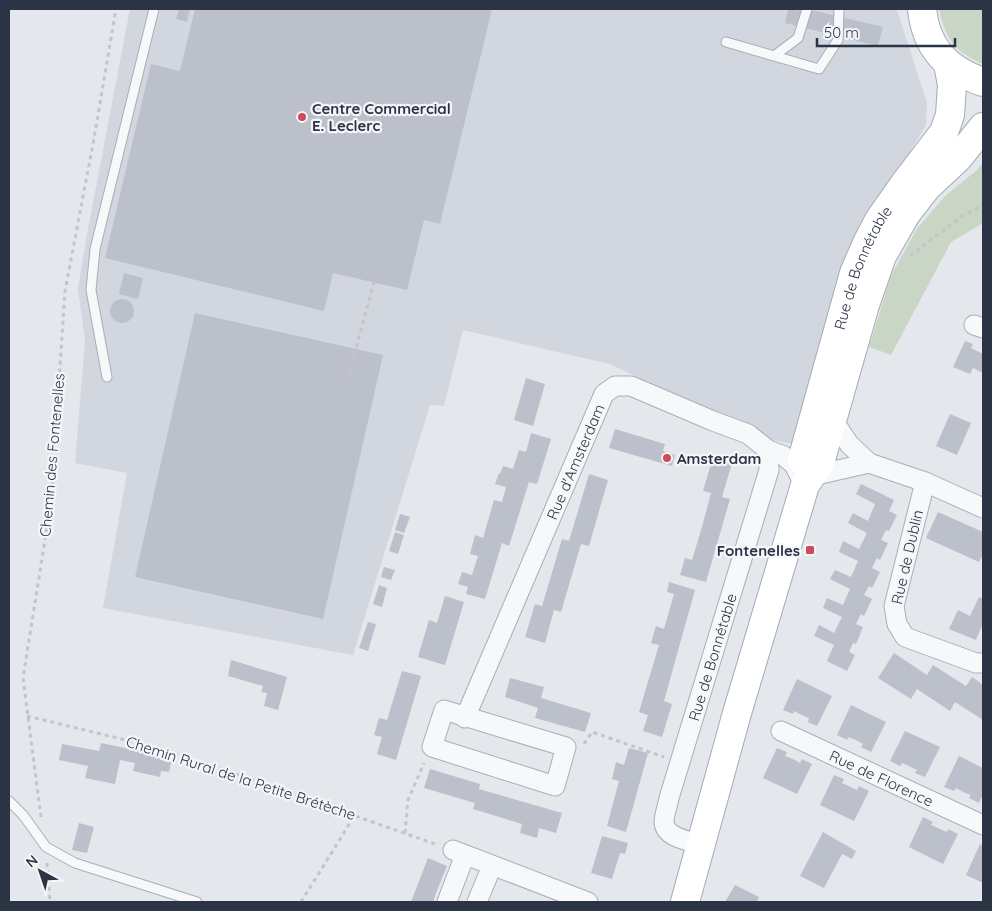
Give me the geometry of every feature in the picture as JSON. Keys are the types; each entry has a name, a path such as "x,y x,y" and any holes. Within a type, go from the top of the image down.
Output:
{"main road":[{"path":"922,9 923,23 932,46 948,64 966,76 983,82"},
{"name":"Rue de Bonnétable","path":"808,480 801,462 854,273 867,243 880,220 905,183 944,132 950,115 952,85 948,64"},
{"name":"Rue de Bonnétable","path":"685,902 737,713 808,480 820,463 865,305 882,256 906,214 927,187 958,158 983,127"}],"street":[{"name":"Rue d'Amsterdam","path":"466,718 604,394 615,386 631,386 748,434 768,450 784,456 808,480"},
{"path":"833,420 849,444 869,462 926,482 983,508"},
{"name":"Rue de Bonnétable","path":"701,844 679,838 668,832 664,823 669,798 769,470 768,450"},
{"path":"808,480 869,462"},
{"name":"Rue de Dublin","path":"926,482 894,606 896,624 905,637 983,663"},
{"path":"444,710 466,718 566,747 556,786 432,747 444,710"},
{"name":"Rue de Florence","path":"780,731 983,825"},
{"path":"447,902 459,853 492,866 551,895 586,902"},
{"path":"477,902 492,866"}],"lane":[{"path":"107,377 91,290 95,250 154,9"},
{"path":"774,56 798,38 807,9"},
{"path":"726,42 819,68 838,40 839,9"},
{"path":"9,801 23,815 46,846 76,863 197,902"}],"path":[{"name":"Chemin des Fontenelles","path":"50,902 46,846 23,678 51,502 64,291 93,144 116,9"},
{"path":"905,259 961,217 983,206"},
{"path":"348,378 374,282"},
{"name":"Chemin Rural de la Petite Brétèche","path":"27,716 134,742 213,766 459,853"},
{"path":"566,747 584,744 592,732 680,762"},
{"path":"405,833 408,800 432,747"},
{"path":"302,902 355,815"}],"shaded area":[{"path":"130,9 898,9 927,103 926,125 876,210 793,444 768,439 610,364 463,330 444,406 430,405 353,655 103,608 127,473 75,463 85,340 78,289"}],"green space":[{"path":"939,9 983,9 983,64 958,49 948,37"},
{"path":"983,162 983,223 951,242 891,355 869,347 891,276 916,230 944,197 977,170"}],"building":[{"path":"179,9 190,9 187,22 176,19"},
{"name":"Centre Commercial E. Leclerc","path":"195,9 492,9 440,224 424,220 407,290 333,273 324,311 105,258 151,64 180,71"},
{"path":"788,9 807,9 883,27 878,46 785,23"},
{"path":"124,273 143,278 138,299 119,294"},
{"path":"122,299 131,302 134,311 131,320 122,323 113,320 110,311 113,302"},
{"path":"195,313 383,355 323,619 135,577"},
{"path":"965,341 973,344 971,348 983,354 983,373 973,368 970,374 953,367"},
{"path":"526,378 545,384 533,426 514,420"},
{"path":"950,414 971,423 957,455 936,446"},
{"path":"615,429 665,444 663,451 675,455 672,466 609,448"},
{"path":"531,433 551,439 537,484 529,482 509,546 502,543 485,599 466,594 468,587 458,584 462,572 472,575 478,556 470,554 475,535 483,538 494,500 502,502 506,487 495,484 499,473 503,466 513,469 519,450 526,452"},
{"path":"713,457 732,463 722,497 730,499 706,582 680,575 685,558 692,560 702,527 711,493 703,491"},
{"path":"589,474 608,480 589,546 581,544 561,612 554,610 545,643 525,637 535,604 542,606 562,539 569,541"},
{"path":"861,484 894,500 889,511 897,515 889,531 886,530 881,540 888,543 880,560 877,558 872,568 880,572 872,588 869,586 864,595 872,599 864,616 861,614 856,624 863,627 856,644 853,643 849,652 855,655 847,671 827,661 834,645 814,636 819,625 834,633 842,617 823,608 827,598 843,605 850,589 830,579 835,570 851,577 858,561 839,552 843,541 859,549 867,533 848,523 853,513 868,521 875,504 856,494"},
{"path":"938,512 983,532 983,554 979,562 926,538"},
{"path":"400,514 410,517 404,533 395,530"},
{"path":"395,532 404,535 398,554 389,551"},
{"path":"384,567 395,570 391,580 381,577"},
{"path":"669,582 695,590 664,701 672,704 662,737 643,731 648,715 639,712 659,645 651,643 656,626 664,629 674,594 667,592"},
{"path":"379,585 387,588 382,607 373,604"},
{"path":"445,596 464,602 445,665 418,657 429,620 437,623"},
{"path":"979,597 983,599 983,623 976,640 949,629 958,610 970,616"},
{"path":"368,622 376,624 368,651 359,648"},
{"path":"894,653 927,675 933,665 966,686 972,677 983,685 983,720 955,702 950,711 917,689 911,699 878,678"},
{"path":"231,660 287,677 278,710 264,706 267,693 261,692 263,686 228,676"},
{"path":"402,671 421,676 396,760 377,754 382,737 374,735 379,718 387,720"},
{"path":"510,678 544,687 541,698 591,713 585,732 535,718 538,708 505,697"},
{"path":"797,679 832,696 817,726 808,722 809,718 794,711 793,714 783,710"},
{"path":"851,705 886,722 871,752 861,747 863,744 856,740 848,737 847,740 837,735"},
{"path":"905,731 940,747 925,777 915,773 917,770 909,766 902,763 900,766 890,761"},
{"path":"101,743 172,758 169,772 161,771 160,777 133,771 135,763 120,760 115,784 85,778 88,766 59,760 62,744 99,751"},
{"path":"629,748 648,753 626,832 607,826 619,781 612,779 616,762 624,765"},
{"path":"777,748 787,752 785,756 800,763 802,759 812,764 797,794 763,778"},
{"path":"959,756 983,768 983,794 979,803 969,798 971,795 956,788 954,791 944,787"},
{"path":"430,769 480,784 479,789 562,813 556,833 539,828 537,838 520,833 522,824 473,809 475,803 424,788"},
{"path":"834,775 844,779 842,783 857,790 859,786 869,791 854,821 820,805"},
{"path":"923,817 933,822 931,825 947,832 948,829 958,834 943,864 909,847"},
{"path":"79,823 94,827 87,853 72,850"},
{"path":"823,832 856,851 852,859 842,854 824,888 800,876"},
{"path":"602,836 628,843 625,854 620,853 612,879 591,873"},
{"path":"980,844 983,846 983,883 966,875"},
{"path":"428,858 447,866 433,902 411,902"},
{"path":"735,885 759,897 757,902 725,902"}],"place":[{"name":"Centre Commercial E. Leclerc","path":"302,117"},
{"name":"Amsterdam","path":"667,458"},
{"name":"Fontenelles","path":"810,550"}]}
